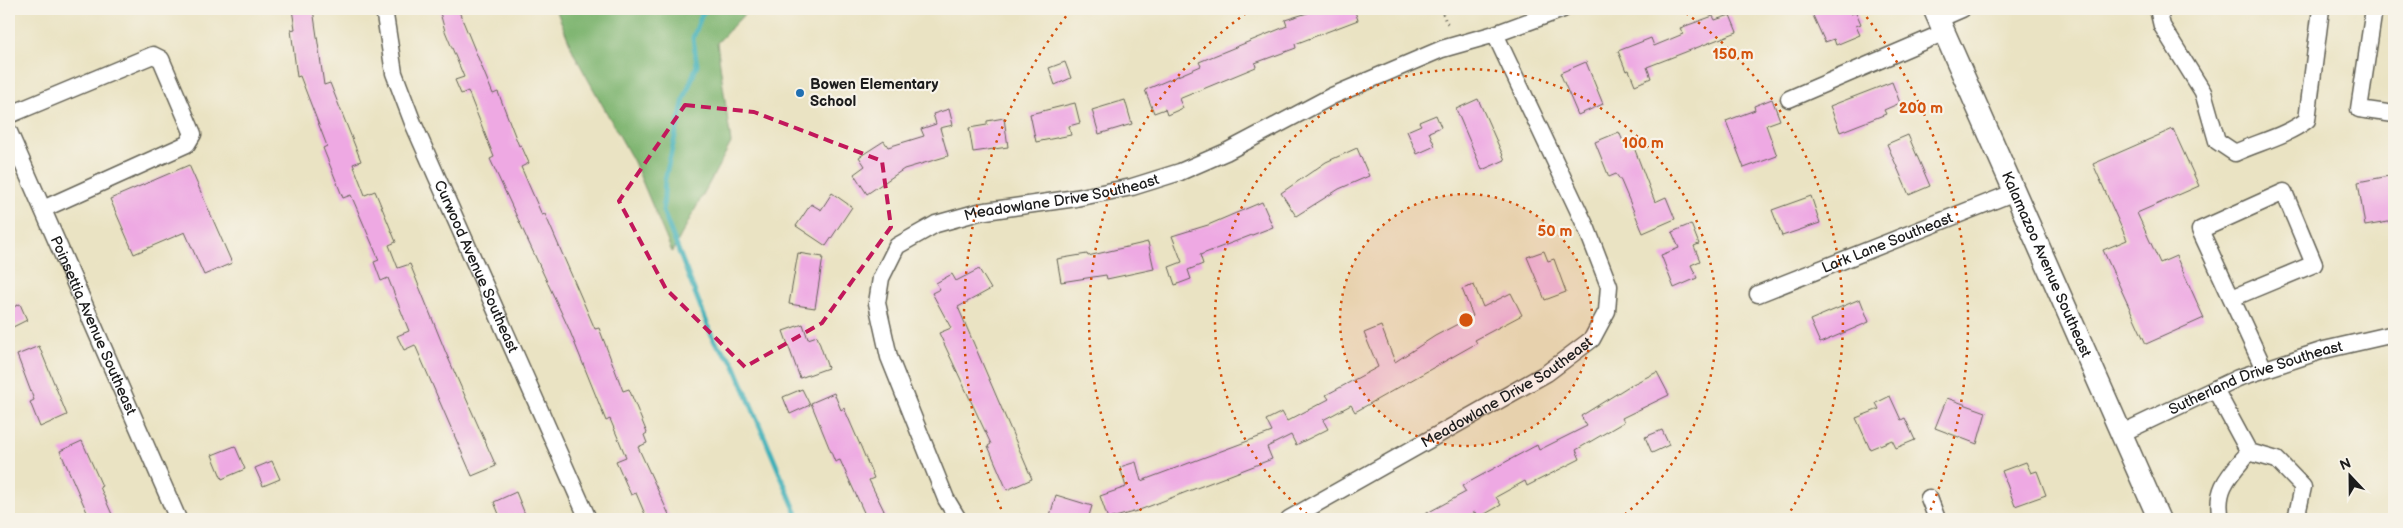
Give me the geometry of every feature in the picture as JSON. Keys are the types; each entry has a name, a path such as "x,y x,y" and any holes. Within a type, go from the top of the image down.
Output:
{"main road":[{"name":"Kalamazoo Avenue Southeast","path":"1939,20 2159,519"}],"street":[{"name":"Curwood Avenue Southeast","path":"384,9 394,73 413,123 588,519"},
{"name":"Meadowlane Drive Southeast","path":"958,519 946,499 892,366 883,330 877,303 881,278 897,246 936,224 979,212 1076,198 1132,187 1180,172 1226,152 1351,88 1442,49 1495,34 1563,9"},
{"path":"1789,99 1962,9"},
{"path":"2158,9 2162,26 2203,92 2217,141 2235,153 2265,140 2294,131 2307,120 2321,9"},
{"path":"2374,9 2358,109 2394,114"},
{"name":"Meadowlane Drive Southeast","path":"1290,519 1547,373 1592,338 1607,311 1609,286 1587,229 1495,34"},
{"path":"9,115 153,55 161,59 193,134 187,144 43,209"},
{"name":"Poinsettia Avenue Southeast","path":"9,132 178,519"},
{"name":"Lark Lane Southeast","path":"1758,294 2015,192"},
{"path":"2232,298 2314,264 2284,192 2200,230 2264,369"},
{"name":"Sutherland Drive Southeast","path":"2122,433 2238,378 2324,350 2394,334"},
{"path":"2215,388 2249,452 2277,460 2303,487 2296,519"},
{"path":"2221,519 2218,504 2224,481 2249,452"},
{"path":"1929,498 1937,519"}],"path":[{"path":"1441,9 1446,22 1450,25"}],"highlighted area":[{"path":"685,105 754,112 882,161 891,227 822,323 745,367 666,289 619,201"}],"green space":[{"path":"556,9 749,9 717,43 731,143 672,252 634,162 574,54"}],"building":[{"path":"292,9 313,9 324,85 330,83 361,161 353,164 365,195 375,191 396,242 389,245 398,268 410,264 446,353 496,466 472,476 415,345 404,350 397,336 409,331 388,278 381,281 374,262 379,260 351,195 343,198 323,148 327,146 300,76 297,77 291,30 295,29"},
{"path":"439,9 458,9 493,94 498,92 519,146 521,145 529,163 521,167 542,215 545,214 595,329 599,328 623,391 629,389 647,433 644,435 647,443 638,447 671,519 647,519 636,493 631,495 616,461 626,457 610,419 606,421 569,329 490,159 494,157 468,91 461,94 455,80 464,77 445,31"},
{"path":"1320,9 1354,9 1358,20 1295,44 1296,48 1255,63 1256,67 1179,99 1183,108 1167,115 1165,109 1154,113 1145,90 1201,66 1199,62 1287,26 1285,20"},
{"path":"1810,9 1848,9 1851,14 1856,12 1861,24 1856,26 1860,35 1836,45 1834,39 1825,42"},
{"path":"1730,15 1737,32 1647,67 1651,78 1635,85 1629,70 1626,71 1618,51 1651,38 1654,46 1683,34 1680,28 1713,16 1715,20"},
{"path":"1065,62 1071,78 1055,85 1049,68"},
{"path":"1586,62 1603,104 1578,115 1560,73"},
{"path":"1892,82 1900,103 1884,110 1886,114 1840,132 1830,106"},
{"path":"1478,99 1505,160 1482,170 1456,109"},
{"path":"1772,99 1780,120 1766,125 1777,156 1744,168 1726,121 1755,110 1754,106"},
{"path":"1125,100 1132,124 1099,134 1092,110"},
{"path":"1075,103 1080,123 1069,126 1071,135 1036,142 1030,114"},
{"path":"949,109 953,125 940,128 948,156 904,169 867,194 854,174 865,166 859,157 884,141 888,147 924,136 921,129 936,124 933,114"},
{"path":"1436,115 1441,127 1429,132 1435,146 1417,154 1407,131 1421,125 1419,122"},
{"path":"1004,118 1008,147 973,152 969,128 987,125 987,121"},
{"path":"2173,129 2199,186 2137,213 2160,263 2176,256 2204,318 2146,344 2103,250 2127,240 2093,164"},
{"path":"1619,132 1626,148 1633,145 1655,202 1666,197 1675,219 1643,233 1621,181 1616,174 1609,177 1595,142"},
{"path":"1908,135 1930,186 1909,195 1887,144"},
{"path":"1357,148 1369,176 1339,189 1296,216 1281,193 1326,162"},
{"path":"189,165 232,263 204,275 185,232 134,254 110,199"},
{"path":"2394,175 2394,221 2365,226 2358,182"},
{"path":"832,193 852,207 826,246 796,226 811,204 821,210"},
{"path":"1811,196 1820,223 1782,236 1772,210"},
{"path":"1262,202 1273,227 1200,255 1203,264 1188,270 1191,279 1175,285 1169,267 1182,262 1172,236 1208,225"},
{"path":"1691,224 1699,244 1694,246 1700,261 1691,265 1697,278 1674,288 1661,255 1679,248 1672,232"},
{"path":"1148,242 1154,269 1107,279 1106,275 1061,282 1057,259 1087,254 1088,256"},
{"path":"1544,251 1548,261 1554,259 1566,292 1545,300 1527,257"},
{"path":"798,253 823,257 815,308 789,304"},
{"path":"979,269 991,289 958,307 1032,479 1007,490 988,446 991,444 939,333 951,328 932,293 940,289 936,283 952,274 956,281"},
{"path":"1474,285 1483,307 1511,293 1522,315 1475,340 1477,343 1355,412 1351,405 1323,420 1328,429 1296,445 1291,435 1267,447 1272,459 1137,511 1108,519 1100,496 1126,487 1120,467 1136,462 1141,481 1272,432 1266,420 1282,412 1287,421 1329,399 1326,395 1378,367 1364,333 1381,326 1395,362 1435,336 1473,316 1462,289"},
{"path":"1860,299 1869,322 1820,343 1810,320"},
{"path":"20,304 27,320 9,329 9,309"},
{"path":"803,324 808,339 817,336 828,368 800,378 783,331"},
{"path":"39,346 67,415 40,427 30,402 34,400 17,355"},
{"path":"1657,372 1669,395 1622,418 1624,422 1576,450 1580,459 1527,486 1525,481 1496,497 1501,505 1478,518 1475,512 1463,519 1416,519 1466,492 1462,486 1513,458 1537,445 1539,450 1587,426 1581,416 1629,386"},
{"path":"802,389 810,405 790,414 783,397"},
{"path":"834,393 841,410 844,408 861,447 874,478 869,480 888,519 867,519 840,460 835,462 811,403"},
{"path":"1890,396 1901,420 1905,418 1915,440 1896,448 1892,440 1870,449 1856,418 1879,409 1876,403"},
{"path":"1947,398 1986,412 1977,444 1935,428"},
{"path":"1662,430 1669,445 1652,453 1645,437"},
{"path":"82,441 114,519 90,519 60,451"},
{"path":"235,446 245,469 222,479 212,455"},
{"path":"272,461 280,479 263,486 255,468"},
{"path":"2026,462 2031,473 2037,471 2046,495 2015,506 2002,471"},
{"path":"516,492 527,519 501,519 494,502"},
{"path":"1056,495 1092,506 1088,519 1049,519"}],"waterway":[{"path":"707,9 702,14 693,38 697,65 684,99 665,179 663,211 714,341 733,362 799,519"}],"place":[{"name":"Bowen Elementary School","path":"800,93"}]}
